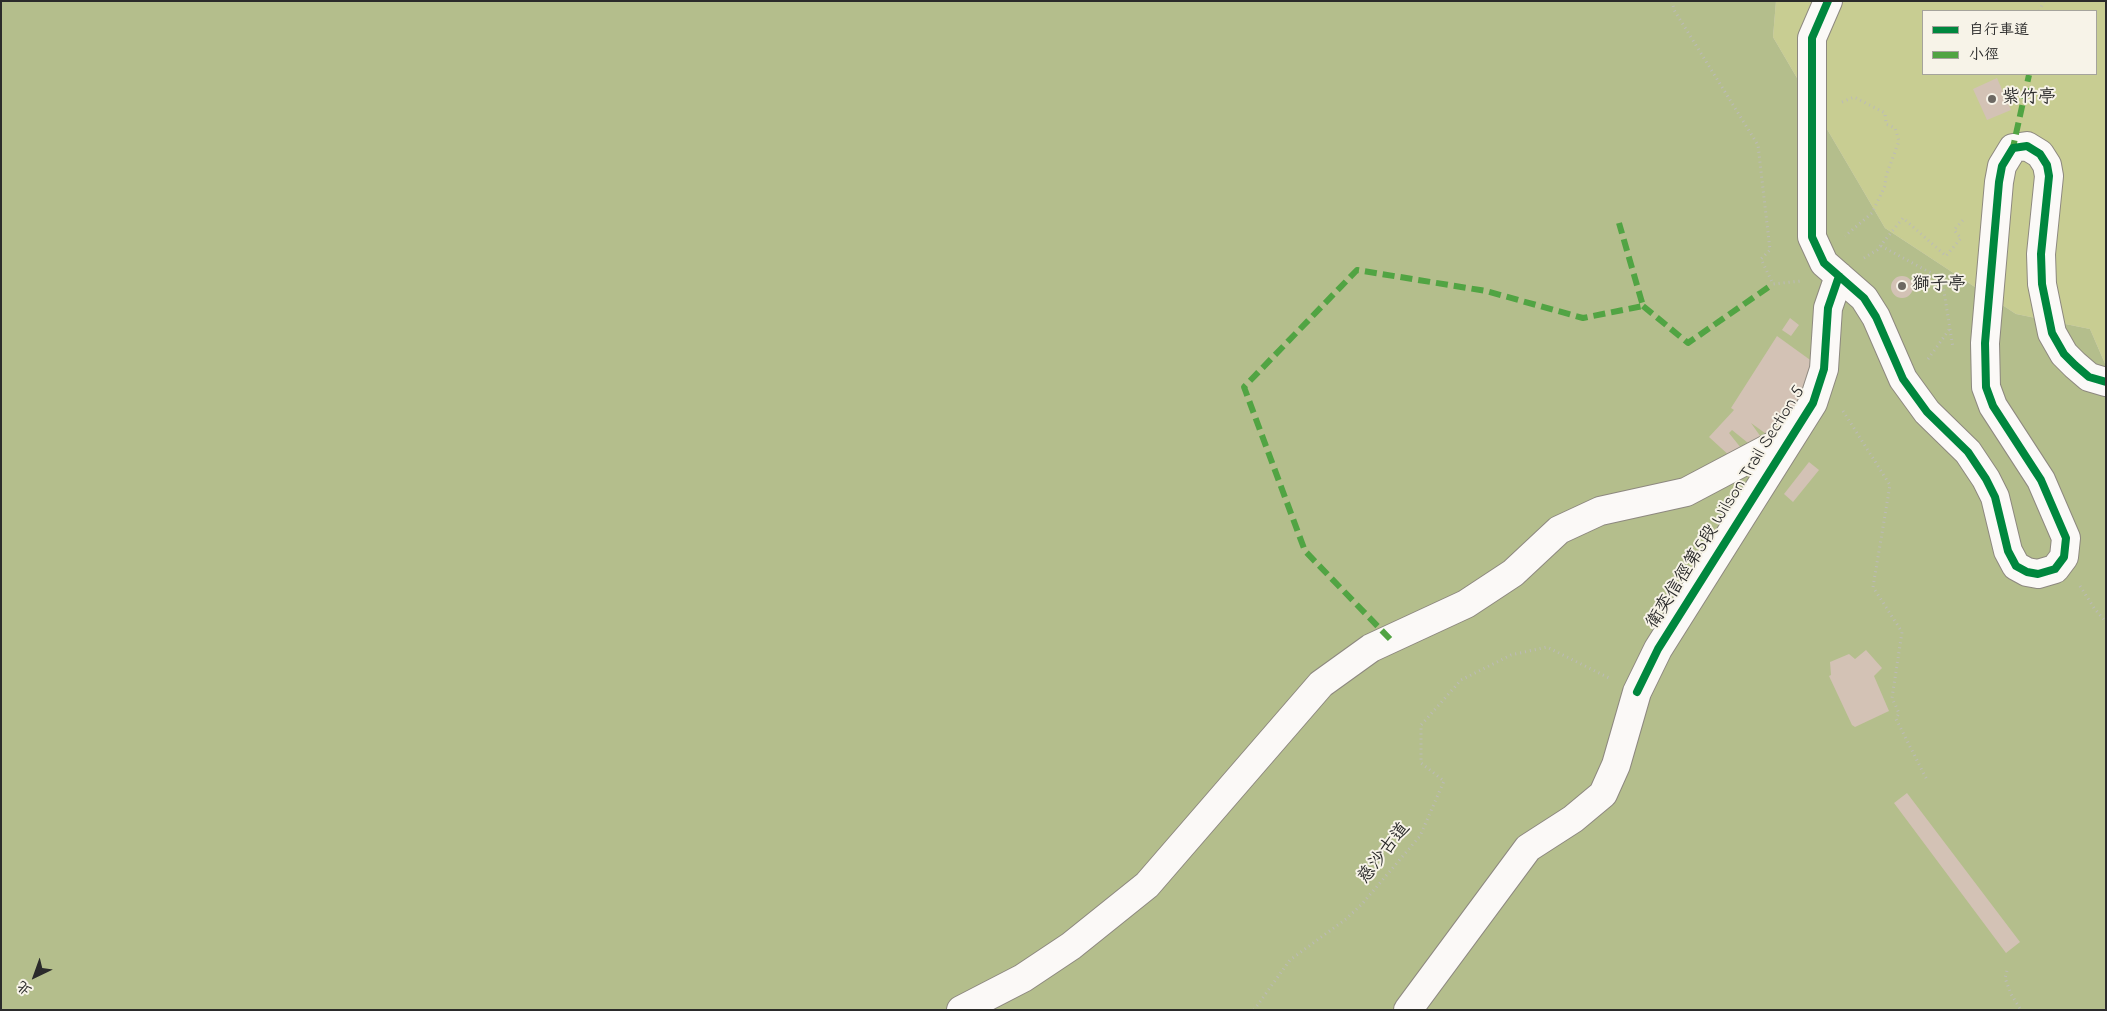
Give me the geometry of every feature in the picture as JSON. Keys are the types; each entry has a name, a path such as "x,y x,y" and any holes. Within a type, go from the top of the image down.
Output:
{"street":[{"path":"1828,1 1812,38 1812,237 1824,263 1864,298 1876,317 1903,379 1926,412 1968,452 1986,479 1995,498 2008,551 2016,566 2027,572 2038,574 2055,569 2064,557 2066,538 2041,480 1993,406 1986,387 1985,343 1999,182 2002,166 2013,148 2027,146 2040,154 2047,165 2049,176 2041,254 2041,274 2052,333 2064,354 2075,365 2089,377 2106,382"},
{"name":"衛奕信徑第5段 Wilson Trail Section 5","path":"1408,1010 1528,848 1573,819 1603,794 1616,765 1637,692 1658,649 1813,403 1824,368 1828,308 1839,276"},
{"path":"961,1010 1023,978 1055,957 1147,885 1321,684 1371,648 1466,604 1512,573 1559,530 1600,510 1686,492 1790,437"}],"path":[{"path":"1672,1 1674,10 1758,145 1770,250 1761,259 1773,284"},
{"path":"1837,104 1854,97 1885,113 1886,124 1895,128 1899,141 1886,176 1885,186 1872,213 1842,238"},
{"path":"1862,259 1881,246 1903,218 1946,256 1961,238 1954,230 1967,216"},
{"path":"1881,246 1942,279 1954,357"},
{"path":"1821,377 1890,485 1873,587 1902,632 1892,698 1899,713 1896,719 1928,780"},
{"path":"2064,557 2094,608 2106,622"},
{"path":"2007,971 2006,978 2011,994 2022,1010"}],"green space":[{"path":"1,1 1776,1 1773,37 1885,228 2016,314 2090,329 2106,366 2106,1010 1,1010"},
{"path":"1776,1 2106,1 2106,366 2090,329 2016,314 1885,228 1773,37"}],"building":[{"name":"紫竹亭","path":"1997,78 2011,110 1987,120 1973,89"},
{"name":"獅子亭","path":"1902,276 1910,279 1913,287 1910,295 1902,298 1894,295 1891,287 1894,279"},
{"path":"1790,318 1799,325 1791,336 1782,330"},
{"path":"1777,336 1813,362 1811,385 1781,427 1777,424 1769,436 1751,423 1763,440 1753,447 1732,430 1729,433 1741,448 1732,458 1709,437 1734,410 1731,408"},
{"path":"1809,462 1819,470 1793,502 1784,494"},
{"path":"1866,650 1882,668 1874,676 1889,711 1855,727 1852,725 1829,676 1831,675 1830,662 1849,654 1855,659"},
{"path":"1907,793 2020,942 2006,953 1894,803"}],"marked path":[{"path":"2012,152 2029,75"},
{"path":"1390,639 1305,551 1244,387 1357,270 1486,291 1583,318 1643,306 1619,223"},
{"path":"1643,306 1688,343 1773,284"}],"cycle path":[{"path":"1828,1 1812,38 1812,237 1824,263 1864,298 1876,317 1903,379 1927,412 1968,452 1986,479 1995,497 2008,551 2016,566 2027,572 2038,574 2055,569 2064,557 2066,538 2041,480 1993,406 1986,387 1985,343 1999,182 2002,166 2013,148 2027,146 2040,154 2047,165 2049,176 2041,254 2042,284 2052,333 2064,354 2075,365 2089,377 2106,382"},
{"path":"1637,692 1658,649 1813,403 1824,369 1828,308 1839,276"}],"place":[{"name":"紫竹亭","path":"1992,99"},
{"name":"獅子亭","path":"1902,286"}]}
